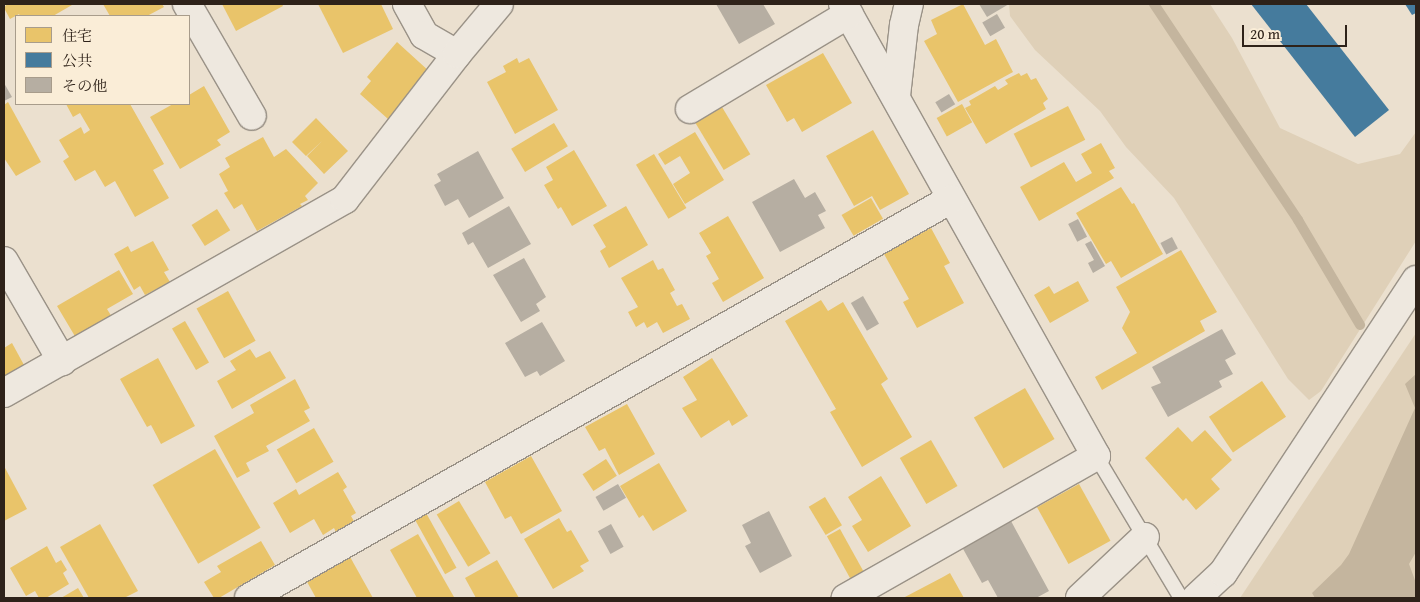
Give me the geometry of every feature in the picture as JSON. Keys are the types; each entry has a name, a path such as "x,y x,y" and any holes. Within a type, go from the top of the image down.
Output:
{"street":[{"path":"187,4 252,116"},
{"path":"407,4 424,35 457,54"},
{"path":"4,393 344,199 457,54 499,4"},
{"path":"896,96 904,25 909,4"},
{"path":"690,109 846,9 1096,456 846,598"},
{"path":"249,598 951,199"},
{"path":"4,261 62,360"},
{"path":"1193,597 1223,573 1416,280"},
{"path":"1080,598 1145,537"}],"lane":[{"path":"1096,456 1145,537 1193,597"}],"shaded area":[{"path":"1009,4 1210,4 1232,38 1280,128 1358,164 1400,154 1416,132 1416,241 1321,391 1309,400 1288,379 1174,198 1126,147 1100,111 1035,50 1010,16"},
{"path":"1416,333 1416,598 1240,598"},
{"path":"1416,374 1416,552 1409,564 1416,583 1416,598 1315,598 1312,593 1341,565 1349,554 1415,408 1405,384"}],"building: 住宅":[{"path":"7,4 72,5 55,15 19,14 10,19 4,8"},
{"path":"103,4 162,4 164,7 149,15 109,15"},
{"path":"222,4 282,4 283,6 236,31"},
{"path":"318,4 381,4 393,29 343,53"},
{"path":"963,4 985,45 996,39 1013,72 958,102 924,41 937,34 931,20"},
{"path":"397,42 430,72 388,119 360,94 371,81 367,77"},
{"path":"823,53 852,103 802,132 794,118 787,122 766,85"},
{"path":"517,58 519,63 529,58 558,110 515,134 487,82 506,72 503,66"},
{"path":"1019,73 1021,76 1027,73 1031,80 1036,78 1048,99 1043,103 1046,109 986,144 965,108 971,105 969,101 995,86 998,90 1008,84 1005,80"},
{"path":"204,86 230,132 217,140 221,145 180,169 150,117 171,105 190,105 190,94"},
{"path":"8,102 41,162 16,176 4,158 4,105"},
{"path":"962,104 972,122 947,136 937,118"},
{"path":"67,105 131,105 164,164 153,170 169,198 135,217 115,181 105,187 95,170 75,181 63,161 69,157 59,140 81,127 84,134 90,130 80,113 73,117"},
{"path":"1068,106 1085,140 1031,168 1014,134"},
{"path":"722,107 750,154 724,170 695,123"},
{"path":"316,118 348,151 324,174 307,156 322,141 306,156 292,142"},
{"path":"554,123 568,146 525,172 511,149"},
{"path":"873,130 909,194 880,210 872,196 854,206 826,156"},
{"path":"695,132 724,180 685,204 673,184 690,173 680,156 665,165 658,154"},
{"path":"263,137 274,157 286,149 318,183 305,196 308,200 300,204 302,206 257,231 242,204 234,209 224,193 228,191 219,174 230,167 225,158"},
{"path":"1101,143 1115,168 1109,171 1114,178 1039,221 1020,187 1064,162 1076,182 1092,173 1081,154"},
{"path":"574,150 607,206 572,226 561,207 558,209 544,185 553,180 546,167"},
{"path":"654,154 686,208 668,219 636,165"},
{"path":"1121,187 1132,204 1134,203 1163,254 1121,278 1111,261 1106,264 1076,213"},
{"path":"871,198 883,219 854,236 842,215"},
{"path":"626,206 648,245 609,268 600,251 606,247 593,225"},
{"path":"217,209 230,230 205,246 192,225"},
{"path":"728,216 764,278 723,302 712,283 719,279 706,256 711,253 699,233"},
{"path":"931,228 950,263 944,266 964,303 917,328 903,302 909,299 884,254"},
{"path":"153,241 169,270 164,272 170,282 145,295 140,286 134,290 114,254 128,246 131,252"},
{"path":"1181,250 1217,312 1200,321 1205,331 1102,390 1095,377 1137,353 1122,328 1130,312 1116,287"},
{"path":"653,260 658,270 663,268 675,290 670,293 677,306 682,304 690,319 663,333 657,322 647,328 644,322 636,327 628,312 638,307 621,278"},
{"path":"119,270 133,294 107,309 112,317 76,338 57,306"},
{"path":"1078,281 1089,301 1050,323 1034,295 1049,286 1054,294"},
{"path":"228,291 256,341 224,358 197,308"},
{"path":"821,300 828,311 843,302 888,379 881,384 912,437 862,467 830,412 836,409 785,321"},
{"path":"185,321 209,363 196,370 172,328"},
{"path":"12,343 24,365 4,376 4,348"},
{"path":"250,349 256,358 270,351 286,378 232,409 217,381 236,370 230,361"},
{"path":"158,358 195,426 161,444 151,425 147,427 120,379"},
{"path":"712,358 748,416 732,426 729,420 701,438 682,408 697,400 683,377"},
{"path":"295,379 310,408 304,411 310,421 266,446 269,451 246,463 250,471 237,478 214,436 254,413 250,405"},
{"path":"1262,381 1286,417 1233,452 1209,417"},
{"path":"1025,388 1054,439 1003,469 974,418"},
{"path":"627,404 655,454 619,475 605,448 599,451 585,427"},
{"path":"1178,427 1192,442 1205,430 1232,460 1211,479 1220,489 1196,510 1186,498 1183,501 1145,458"},
{"path":"314,428 334,462 296,483 277,450"},
{"path":"931,440 958,486 926,504 900,458"},
{"path":"215,449 260,528 198,564 153,485"},
{"path":"531,456 562,511 521,534 511,516 505,519 485,482"},
{"path":"606,459 617,476 593,491 583,474"},
{"path":"659,463 687,511 653,531 643,515 639,518 620,486"},
{"path":"4,466 27,509 4,521"},
{"path":"338,472 347,487 343,490 356,513 351,516 355,523 337,534 334,528 323,535 314,519 290,533 273,503 296,489 299,495"},
{"path":"881,476 911,526 868,552 852,526 862,520 848,497"},
{"path":"1079,484 1111,541 1069,564 1037,507"},
{"path":"825,497 842,525 826,535 809,507"},
{"path":"459,501 490,553 468,567 437,514"},
{"path":"425,511 457,568 445,574 414,517"},
{"path":"559,518 567,532 571,530 589,561 580,566 584,571 553,589 524,539"},
{"path":"100,524 138,591 124,598 89,598 60,547"},
{"path":"840,529 864,573 851,580 827,536"},
{"path":"418,534 454,597 417,598 390,550"},
{"path":"261,541 275,565 219,598 214,598 204,582 221,572 217,566"},
{"path":"47,546 56,563 61,560 67,570 63,573 69,584 46,598 39,598 35,591 26,596 10,568"},
{"path":"349,555 373,598 316,598 306,580"},
{"path":"497,560 519,598 476,598 465,578"},
{"path":"950,573 964,598 903,598 943,577"},
{"path":"78,588 84,598 61,598"}],"building: 公共":[{"path":"1251,4 1306,4 1389,110 1355,137"},
{"path":"1405,4 1416,4 1416,13 1412,15"}],"building: その他":[{"path":"716,4 763,4 775,24 739,44"},
{"path":"979,4 1009,4 987,17"},
{"path":"997,14 1005,28 990,36 982,22"},
{"path":"4,83 12,97 4,101"},
{"path":"949,94 955,104 941,113 935,102"},
{"path":"478,151 504,198 469,218 458,199 445,206 434,185 441,181 437,174"},
{"path":"794,179 805,198 815,192 826,211 818,215 825,228 780,252 752,202"},
{"path":"509,206 531,244 488,268 473,242 468,245 462,233"},
{"path":"1078,219 1087,237 1077,242 1068,224"},
{"path":"1172,237 1178,249 1166,254 1160,243"},
{"path":"1091,241 1105,266 1093,273 1088,263 1094,260 1085,244"},
{"path":"524,258 546,297 536,304 540,311 521,322 493,275"},
{"path":"863,296 879,324 867,331 851,303"},
{"path":"542,322 565,361 540,376 537,371 525,377 505,343"},
{"path":"1222,329 1236,354 1225,360 1233,374 1219,381 1222,387 1168,417 1151,387 1161,383 1152,367"},
{"path":"618,484 626,498 603,511 595,497"},
{"path":"769,511 792,556 760,573 745,546 751,543 742,525"},
{"path":"1011,521 1049,591 1036,598 998,598 988,580 982,583 962,547"},
{"path":"611,524 624,547 610,554 598,531"}],"waterway":[{"path":"1154,4 1298,220 1360,325"}]}
